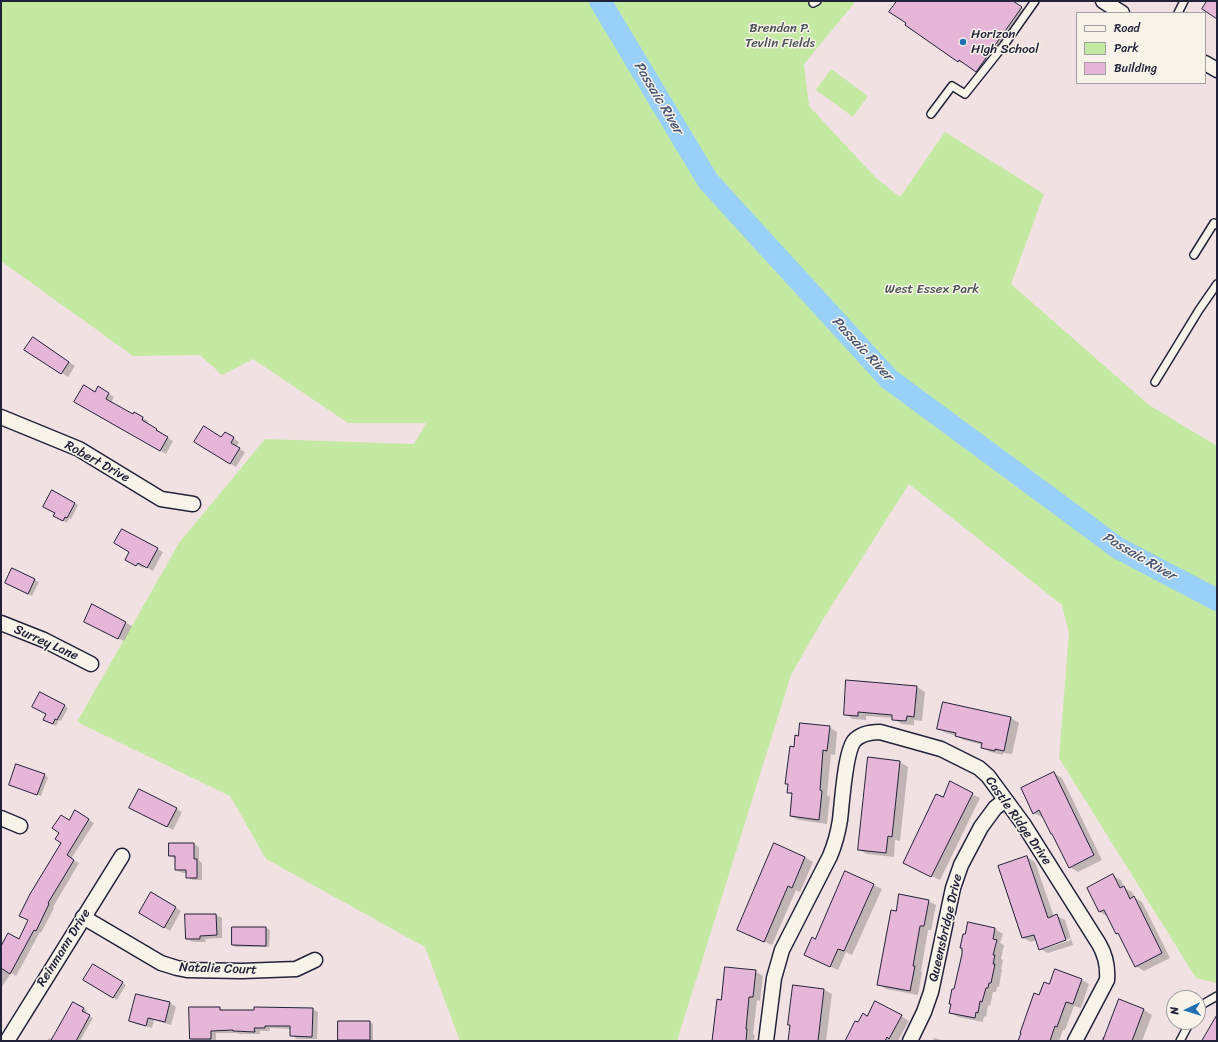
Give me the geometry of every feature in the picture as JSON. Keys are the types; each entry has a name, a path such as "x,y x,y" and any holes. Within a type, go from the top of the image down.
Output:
{"street":[{"path":"1104,1 1120,12"},
{"path":"1206,64 1217,70"},
{"name":"Robert Drive","path":"1,417 79,449 161,499 193,504"},
{"name":"Surrey Lane","path":"1,623 44,640 91,664"},
{"name":"Castle Ridge Drive","path":"766,1041 774,978 782,950 830,856 836,841 851,746 856,739 870,732 880,732 941,749 979,768 988,776 1024,825 1105,955 1108,972 1107,980 1075,1041"},
{"name":"Queensbridge Drive","path":"910,1041 924,1012 931,992 953,888 961,865 981,827 995,808 1005,800"},
{"path":"1,818 20,826"},
{"name":"Reinmann Drive","path":"7,1041 122,856"},
{"name":"Natalie Court","path":"83,917 161,963 187,970 242,971 296,969 315,960"}],"lane":[{"path":"931,114 952,86 965,94 1004,46 1035,1"},
{"path":"1178,12 1184,1"},
{"path":"1194,255 1216,222"},
{"path":"1155,382 1199,310 1217,284"},
{"path":"1206,1002 1217,996"},
{"path":"1180,1041 1186,1030"}],"green space":[{"path":"1,1 856,1 804,64 809,106 876,178 900,197 945,132 1044,194 1011,284 1149,405 1217,446 1217,983 1196,978 1059,758 1069,633 1062,605 909,484 822,621 791,675 677,1041 460,1041 425,947 266,859 230,796 77,722 179,543 265,439 414,444 426,423 348,423 253,359 222,375 200,355 133,356 1,261"},
{"path":"831,69 868,96 853,117 816,90"}],"building":[{"name":"Horizon High School","path":"897,1 1013,1 1022,7 976,72 959,60 958,62 889,12"},
{"path":"1207,1 1217,1 1217,19 1202,9"},
{"path":"33,337 69,362 61,374 24,350"},
{"path":"84,385 95,392 98,386 109,393 106,399 133,414 134,412 143,417 142,420 168,437 160,451 74,402"},
{"path":"204,426 221,437 225,432 234,437 231,443 240,448 230,464 194,442"},
{"path":"52,490 75,503 67,518 65,517 63,521 53,516 55,513 43,507"},
{"path":"122,529 158,548 147,568 138,563 136,566 125,560 129,552 114,543"},
{"path":"12,568 35,579 28,594 5,583"},
{"path":"92,604 126,622 118,639 84,622"},
{"path":"846,680 917,686 914,717 907,716 906,721 892,720 892,715 858,712 858,716 844,715"},
{"path":"40,692 65,705 57,720 55,719 53,724 43,720 46,714 32,707"},
{"path":"943,702 1011,717 1004,751 981,748 982,743 955,736 956,733 937,729"},
{"path":"800,723 830,726 827,751 823,750 820,790 822,791 819,820 790,816 792,793 787,793 788,784 785,784 790,746 794,747 795,735 798,736"},
{"path":"868,757 900,761 892,837 888,836 886,853 858,850"},
{"path":"16,764 45,774 37,795 9,785"},
{"path":"1054,772 1094,855 1069,868 1039,810 1033,814 1021,788"},
{"path":"950,781 973,793 931,877 903,863 936,794 943,797"},
{"path":"139,789 177,808 167,827 129,808"},
{"path":"75,810 89,819 67,855 74,860 48,903 49,904 36,931 34,930 10,974 1,968 1,946 8,933 19,939 28,920 19,916 30,894 61,843 55,839 59,833 52,828 61,815 69,820"},
{"path":"169,843 194,843 194,859 197,859 197,878 186,878 186,870 175,870 175,856 169,856"},
{"path":"774,843 805,857 792,888 788,886 764,942 737,930"},
{"path":"1027,856 1048,918 1057,914 1066,940 1039,950 1034,935 1022,938 998,866"},
{"path":"845,871 874,884 844,951 838,949 830,967 804,955 812,937 815,939"},
{"path":"1113,874 1120,888 1124,886 1130,899 1134,896 1162,953 1135,967 1118,933 1116,934 1104,910 1099,912 1087,888"},
{"path":"151,892 176,907 164,928 139,913"},
{"path":"899,894 929,900 924,926 920,926 910,991 877,985 891,910 896,911"},
{"path":"185,914 216,914 217,935 200,936 200,939 186,939"},
{"path":"968,922 995,928 993,939 997,940 993,955 995,955 993,964 995,964 991,983 989,983 988,988 986,988 982,1002 980,1001 978,1013 976,1012 975,1018 949,1013 952,989 954,989 962,954 962,948 960,948 963,934 965,934"},
{"path":"232,927 266,927 266,946 232,945"},
{"path":"93,964 123,982 113,998 83,980"},
{"path":"725,967 756,970 753,997 749,997 746,1041 712,1041 717,999 721,1000"},
{"path":"1055,969 1082,979 1073,1004 1066,1002 1050,1041 1018,1041 1034,993 1039,995 1044,982 1049,984"},
{"path":"793,985 824,989 818,1041 788,1041 790,1025 788,1025"},
{"path":"136,994 170,1002 165,1022 148,1018 146,1026 129,1021"},
{"path":"1119,999 1144,1009 1132,1041 1103,1041"},
{"path":"875,1001 902,1015 889,1039 887,1037 885,1041 845,1041 855,1021 858,1022 863,1013 867,1016"},
{"path":"73,1002 84,1008 82,1011 90,1015 76,1041 51,1041"},
{"path":"189,1007 220,1007 220,1010 254,1010 254,1007 313,1008 312,1037 290,1036 290,1026 265,1026 265,1028 254,1028 255,1032 233,1030 211,1031 211,1039 190,1039"},
{"path":"1217,1015 1217,1041 1202,1041"},
{"path":"338,1021 370,1021 370,1040 338,1040"}],"waterway":[{"name":"Passaic River","path":"600,1 708,181 889,379 1118,548 1217,600"}],"place":[{"name":"Horizon High School","path":"963,42"}],"park label":[{"name":"Brendan P. Tevlin Fields","path":"780,36"},
{"name":"West Essex Park","path":"932,290"}]}
